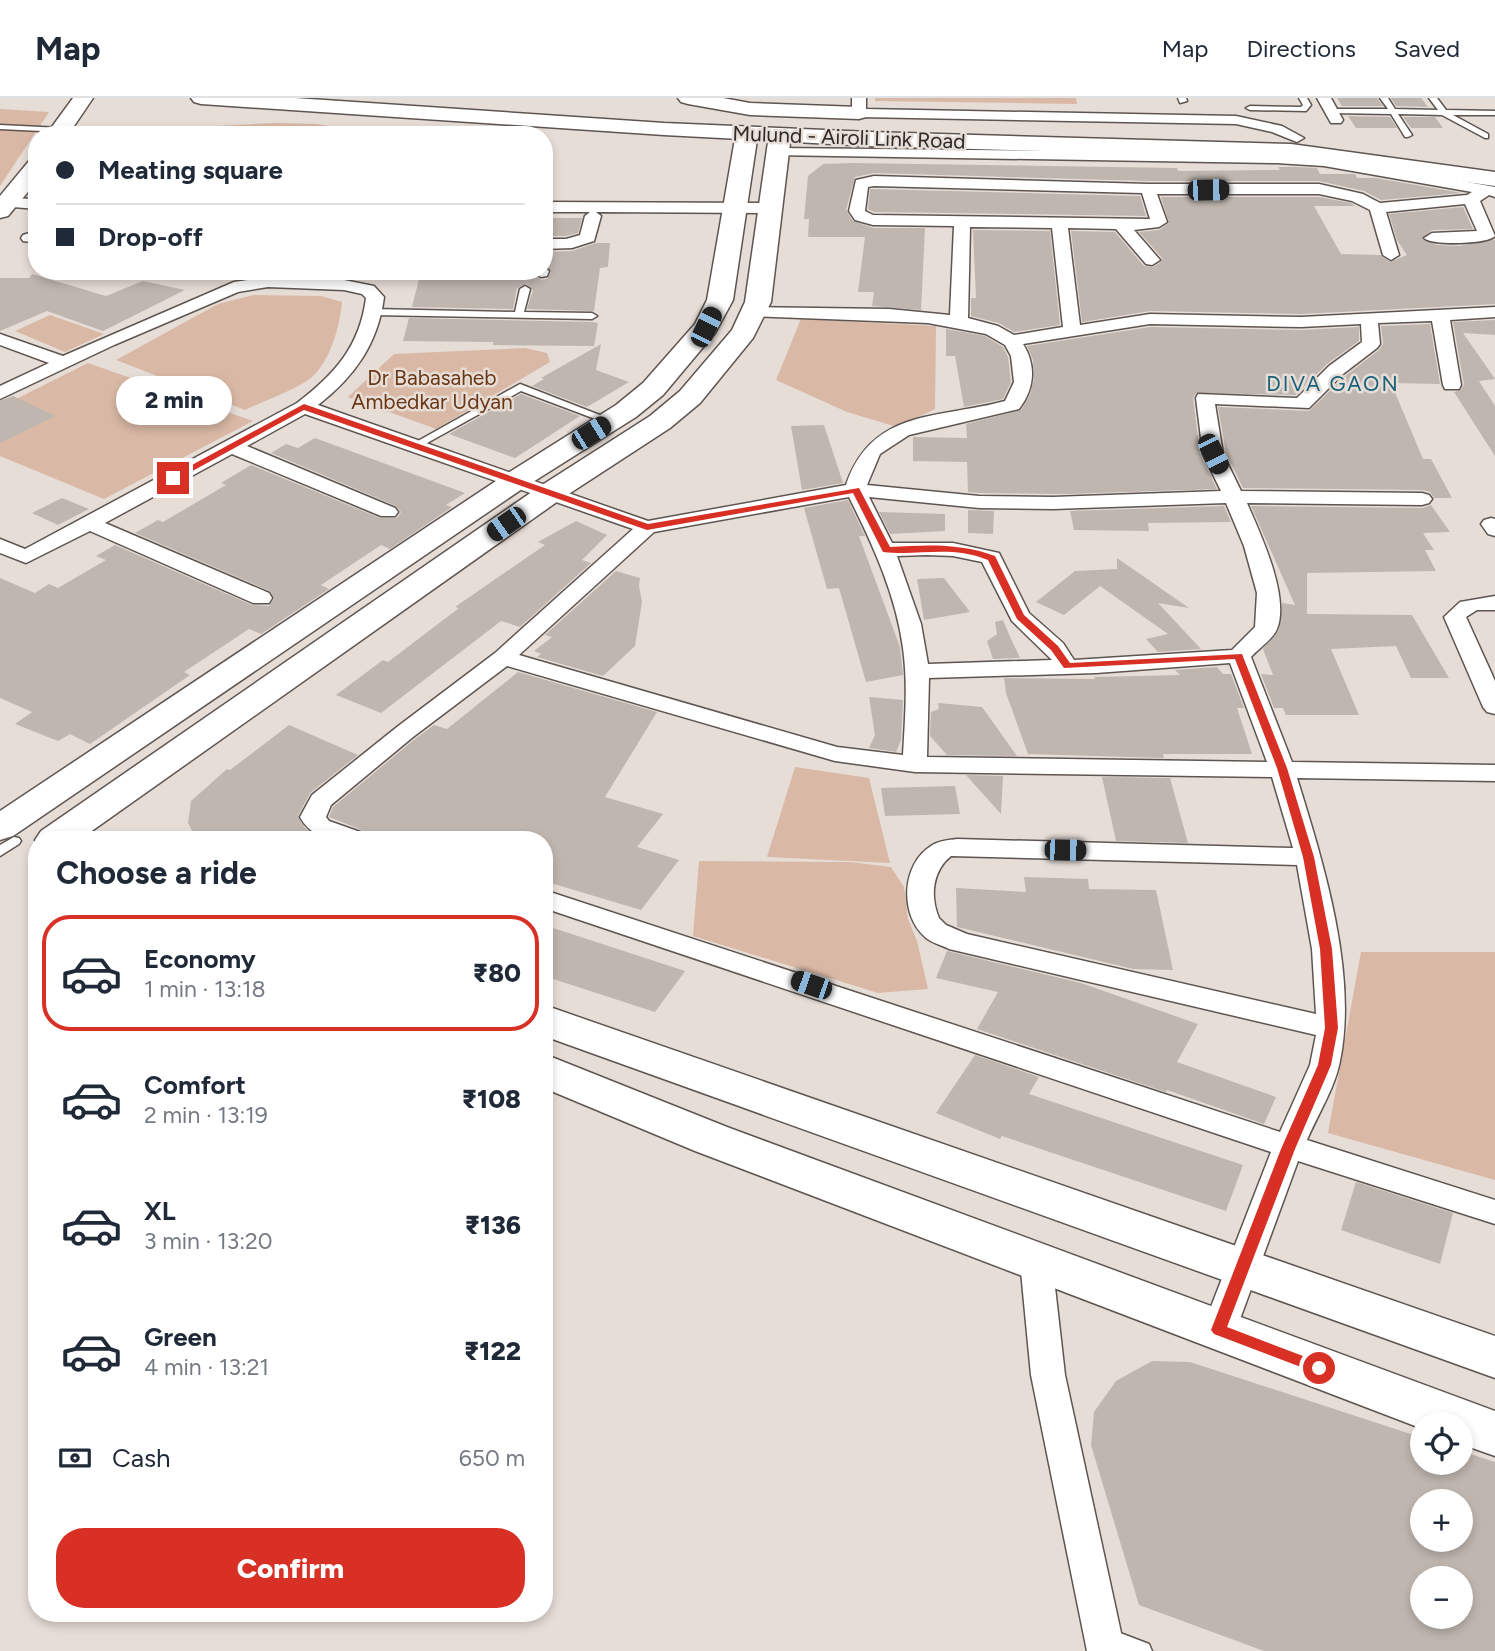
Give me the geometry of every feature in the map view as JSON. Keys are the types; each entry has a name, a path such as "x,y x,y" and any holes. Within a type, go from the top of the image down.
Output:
{"street":[{"path":"62,126 83,98"},
{"name":"Mulund - Airoli Link Road","path":"201,98 667,123 1218,131 1473,149"},
{"name":"Mulund - Airoli Link Road","path":"384,98 667,123 747,133 778,143 1292,151 1493,187"},
{"path":"688,98 750,109 859,106 1236,120 1276,129 1297,138"},
{"path":"87,126 106,99"},
{"path":"36,831 515,481 610,421 653,388 706,327 720,300 747,133"},
{"path":"37,831 660,422 690,397 744,332 758,302 778,143"},
{"path":"1148,189 1159,222 1060,225 1025,205 874,181 861,183 857,211 861,217 962,223 1025,205 1148,189 1320,189 1357,197 1377,208 1471,199 1493,187"},
{"path":"23,216 28,198"},
{"path":"1432,238 1491,236 1471,199"},
{"path":"553,206 770,208"},
{"path":"1377,208 1391,255"},
{"path":"553,254 588,239 593,216"},
{"path":"959,322 962,223"},
{"path":"1060,225 1072,330"},
{"path":"1121,225 1152,260"},
{"path":"0,393 232,280"},
{"path":"245,280 307,280"},
{"path":"5,552 26,557 304,407 334,385 346,371 368,333 373,312 375,297 350,280"},
{"path":"753,312 924,317 959,322 994,331 1011,341 1020,354 1024,385 1021,395 1012,405 921,425 888,439 873,450 863,466 855,490 887,550 905,606 918,671 915,764"},
{"path":"1011,341 1072,330 1164,319 1301,322 1495,312"},
{"path":"1440,315 1452,385"},
{"path":"918,671 1239,656 1266,628 1268,593 1255,546 1213,454 1205,398 1302,404 1336,370 1371,344 1369,318"},
{"path":"0,339 64,362"},
{"path":"304,407 647,527 855,490 979,502 1053,503 1234,497 1422,499"},
{"path":"230,446 388,512"},
{"path":"89,523 261,598"},
{"path":"1495,524 1491,524 1495,530"},
{"path":"329,831 316,824 313,817 321,801 405,732 503,658 647,527"},
{"path":"887,550 942,547 970,550 991,558 1020,617 1055,648 1067,666"},
{"path":"1495,603 1471,605 1461,609 1455,617 1495,707"},
{"path":"1219,1330 1288,1149 1325,1065 1331,1028 1326,949 1309,857 1282,768 1239,656"},
{"path":"503,658 835,754 915,764 1495,773"},
{"path":"1309,857 957,847 940,851 926,866 921,887 923,914 934,930 959,942 1331,1028"},
{"path":"553,902 743,962 1288,1149 1495,1212"},
{"path":"553,1023 1495,1357"},
{"path":"553,1074 711,1139 1495,1434"},
{"path":"1036,1261 1048,1374 1104,1644"}],"lane":[{"path":"1250,108 1303,109 1307,105 1303,98"},
{"path":"1384,98 1408,135"},
{"path":"1433,98 1473,149"},
{"path":"1330,110 1495,113"},
{"path":"0,127 28,129"},
{"path":"519,314 525,289"},
{"path":"373,312 592,316"},
{"path":"414,446 520,387 610,421"},
{"path":"1104,1644 1142,1651"}],"green space":[{"path":"875,98 1076,98 1077,104 875,101"},
{"path":"0,109 49,112 40,126 28,126 28,144 0,186"},
{"path":"275,123 328,126 216,126"},
{"path":"253,295 321,296 342,302 339,322 324,363 311,378 288,391 245,410 116,360 218,304"},
{"path":"50,315 104,334 65,352 15,331"},
{"path":"801,319 936,326 935,409 897,427 847,412 776,380"},
{"name":"Dr Babasaheb Ambedkar Udyan","path":"525,348 547,353 550,362 436,429 348,397 394,354"},
{"path":"88,363 253,421 104,499 0,456 0,407"},
{"path":"795,767 869,778 890,863 767,857"},
{"path":"699,861 850,862 891,867 904,887 908,919 917,941 928,989 878,993 693,936"},
{"path":"1361,952 1495,952 1495,1180 1328,1133"}],"building":[{"path":"1337,98 1377,98 1383,106 1342,106"},
{"path":"1391,98 1421,98 1428,107 1396,106"},
{"path":"1348,116 1390,117 1397,128 1356,128"},
{"path":"1403,117 1435,117 1443,128 1411,128"},
{"path":"823,164 1177,168 1178,171 1317,168 1320,174 1355,174 1357,178 1376,178 1462,193 1381,200 1364,191 1319,181 1148,181 874,173 855,177 846,210 853,221 873,228 925,228 921,310 872,306 874,292 858,292 865,237 808,237 809,219 804,219 808,176"},
{"path":"870,189 1140,196 1146,216 874,212 868,209"},
{"path":"1161,197 1319,197 1351,203 1355,206 1314,206 1341,254 1380,255 1390,262 1407,255 1397,240 1389,214 1463,207 1473,229 1432,230 1422,239 1437,245 1460,246 1495,239 1495,304 1301,314 1150,311 1082,322 1071,231 1115,232 1144,266 1153,267 1161,262 1162,258 1139,232 1159,230 1169,223"},
{"path":"553,218 582,218 578,233 553,236"},
{"path":"973,230 1050,231 1060,325 1014,332 999,323 971,316 971,298 976,298"},
{"path":"596,243 610,243 608,267 600,268 594,311 527,309 533,290 526,284 517,288 513,309 412,307 419,280 553,280 553,252 572,251"},
{"path":"0,278 52,280 106,296 143,281 185,290 103,331 47,311 0,331"},
{"path":"409,318 598,323 594,346 493,345 493,342 403,341"},
{"path":"1495,320 1495,335 1463,333 1495,379 1479,381 1495,406 1495,456 1454,392 1461,390 1464,385 1453,322"},
{"path":"1430,324 1440,384 1391,383 1423,459 1431,459 1452,498 1434,498 1430,492 1422,490 1243,488 1226,453 1218,407 1309,411 1345,376 1379,350 1383,344 1381,326"},
{"path":"1150,327 1301,330 1359,327 1359,341 1327,364 1296,395 1196,393 1193,398 1200,454 1217,489 1067,494 968,492 967,462 913,461 913,437 967,438 966,424 1021,410 1030,395 1034,378 1033,360 1027,346"},
{"path":"946,329 985,336 1003,347 1008,357 1011,382 1003,399 964,407 955,356 946,356"},
{"path":"601,344 596,370 629,382 587,407 532,386 544,379 541,378"},
{"path":"521,394 580,416 515,458 449,434"},
{"path":"13,396 55,416 0,443 0,401"},
{"path":"824,425 843,483 802,490 791,426"},
{"path":"315,438 465,493 446,505 452,507 390,549 381,545 321,585 329,589 261,634 249,629 184,672 190,675 90,744 70,734 58,741 15,724 32,712 0,698 0,578 35,593 49,584 58,588 106,560 96,556 115,545 252,605 269,606 274,599 270,591 135,533 158,520 163,522 226,485 221,483 251,465 380,518 397,518 401,512 396,506 271,453 286,444 298,448"},
{"path":"62,498 89,509 58,525 32,513"},
{"path":"848,500 865,536 859,536 900,647 903,675 866,682 839,588 827,589 804,508"},
{"path":"1431,505 1450,532 1423,533 1434,550 1425,550 1436,571 1307,573 1307,614 1412,615 1449,678 1411,678 1396,646 1331,649 1359,715 1286,715 1283,708 1274,708 1261,674 1273,675 1263,649 1279,630 1282,603 1295,605 1251,506 1422,508"},
{"path":"1224,506 1231,522 1148,523 1149,531 1074,530 1070,511"},
{"path":"968,510 994,511 993,534 968,533"},
{"path":"879,512 945,514 945,531 890,534"},
{"path":"576,521 607,535 582,560 591,563 520,627 501,621 381,713 336,695 383,660 388,662 459,608 455,607 545,545 538,542"},
{"path":"1117,558 1189,608 1158,603 1201,649 1158,652 1146,639 1168,634 1100,586 1064,615 1036,602 1075,571 1117,569"},
{"path":"616,571 640,578 642,602 635,646 603,676 537,657 541,654 534,651 552,637 545,635"},
{"path":"944,578 970,612 924,620 917,579"},
{"path":"1003,620 1020,658 993,659 987,641 997,634 995,622"},
{"path":"1217,667 1223,674 1231,674 1244,708 1237,708 1252,754 1163,754 1164,758 1028,754 1006,693 1004,678 1095,679 1094,677 1180,675 1175,670"},
{"path":"518,672 657,712 605,797 663,814 637,847 679,860 641,910 553,884 553,831 364,831 329,817 333,807 415,739 434,725 447,729"},
{"path":"869,697 903,700 901,740 896,752 869,748 875,735"},
{"path":"938,703 982,707 1017,756 947,755 930,736 931,712 939,709"},
{"path":"289,725 358,755 310,793 298,816 310,831 192,831 188,823 191,801 227,769 230,770"},
{"path":"966,775 1003,776 1001,814"},
{"path":"1102,777 1170,778 1188,843 1116,841"},
{"path":"955,786 960,814 885,816 881,788"},
{"path":"1024,877 1088,879 1089,889 1156,890 1173,970 1133,969 957,927 956,888 1026,892"},
{"path":"553,928 685,971 655,1012 553,979"},
{"path":"947,951 1081,983 1198,1024 1177,1062 1276,1097 1264,1124 977,1029 998,992 936,978"},
{"path":"975,1055 1039,1077 1029,1094 1243,1165 1226,1211 1002,1136 1000,1139 936,1113"},
{"path":"1356,1182 1453,1213 1440,1264 1341,1230"},
{"path":"1152,1361 1190,1362 1410,1434 1410,1475 1473,1475 1473,1455 1495,1462 1495,1651 1264,1651 1139,1605 1091,1445 1094,1412 1116,1381"}],"district":[{"name":"DIVA GAON","path":"1333,383"}],"route":[{"path":"173,478 304,407 647,527 855,490 887,550 942,547 970,550 991,558 1020,617 1055,648 1067,666 1239,656 1282,768 1309,857 1326,949 1331,1028 1325,1065 1288,1149 1219,1330 1319,1368"}]}
